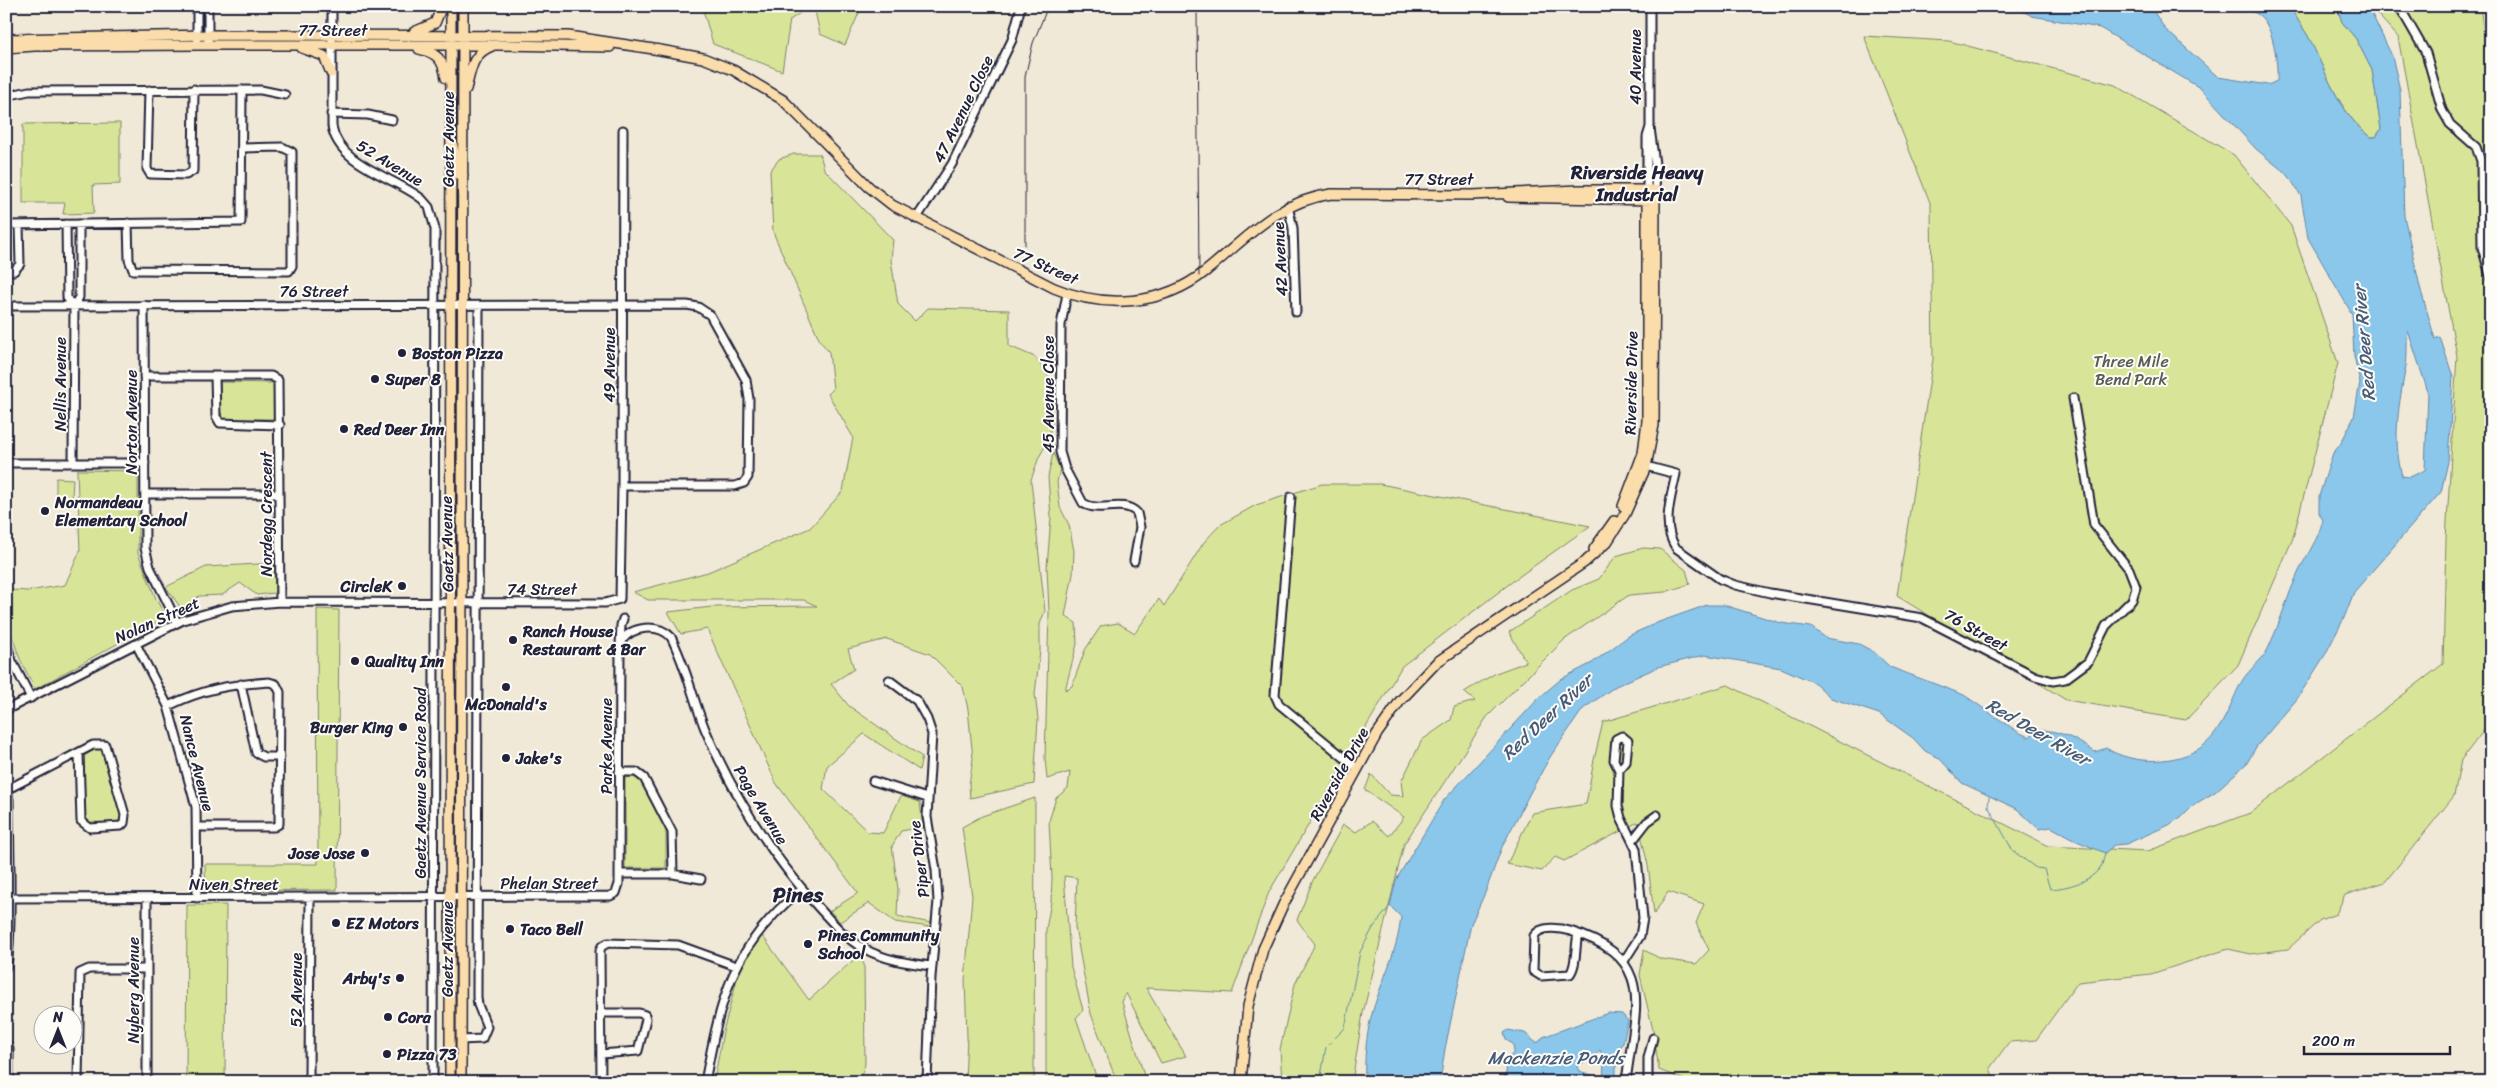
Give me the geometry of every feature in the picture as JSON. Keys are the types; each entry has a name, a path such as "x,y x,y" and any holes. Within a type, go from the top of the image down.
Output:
{"main road":[{"path":"400,35 431,26 439,16 442,6"},
{"name":"Gaetz Avenue","path":"451,6 457,39 462,102 463,175 461,1082"},
{"path":"455,6 457,39"},
{"name":"Gaetz Avenue","path":"450,1082 450,98 463,6"},
{"path":"6,48 35,46 161,46 168,42 197,41 208,35"},
{"name":"77 Street","path":"208,35 400,35 497,44 660,50"},
{"name":"77 Street","path":"6,39 47,36 197,41 208,45 391,46 457,39 568,36 703,58 733,70 783,100 869,187 892,205 916,219 1067,294 1092,300 1119,302 1142,299 1168,292 1205,272 1268,218 1288,206 1308,198 1331,194 1485,194 1515,197 1651,200"},
{"path":"462,102 476,57 486,48 497,44"},
{"path":"292,45 321,54 327,61 331,73"},
{"path":"391,46 431,52 440,58 450,98"},
{"path":"450,132 456,154 456,171 458,174 463,175"},
{"name":"77 Street","path":"1485,194 1513,191 1651,190"},
{"name":"40 Avenue","path":"1651,190 1651,200"},
{"name":"Riverside Drive","path":"1241,1082 1248,1006 1263,949 1283,905 1377,734 1400,701 1437,662 1585,562 1622,508 1643,466 1647,421 1651,200"}],"street":[{"path":"197,6 197,41"},
{"path":"208,6 208,45"},
{"name":"52 Avenue","path":"332,6 331,73 334,138 346,153 416,194 429,208 435,229 434,305"},
{"name":"47 Avenue Close","path":"916,219 952,164 1012,40 1021,6"},
{"name":"40 Avenue","path":"1650,6 1650,127 1656,171 1651,190"},
{"path":"2399,6 2426,53 2442,110 2450,124 2476,147 2482,160 2482,247 2491,279"},
{"path":"149,90 147,169 150,174 186,175 193,171 194,89"},
{"path":"6,96 29,91 194,89 261,90 285,95"},
{"path":"6,225 241,222 242,90"},
{"path":"332,114 368,114 392,120"},
{"name":"49 Avenue","path":"620,599 623,130"},
{"path":"128,223 129,260 133,270 289,271 292,266 292,152 282,148 243,148"},
{"name":"42 Avenue","path":"1288,206 1294,228 1296,312"},
{"path":"6,271 14,271 20,264 19,224"},
{"path":"66,224 67,298 74,306 79,297 79,224"},
{"name":"45 Avenue Close","path":"1067,294 1063,308 1060,338 1062,460 1080,499 1088,506 1129,507 1137,513 1140,527 1134,561"},
{"name":"Norton Avenue","path":"144,305 146,555 178,622"},
{"name":"Gaetz Avenue Service Road","path":"433,1082 434,305"},
{"name":"76 Street","path":"6,306 688,305 698,307 707,312 746,380 749,398 749,425 748,474 746,480 740,485 622,486"},
{"name":"Nellis Avenue","path":"73,463 74,306"},
{"path":"462,1040 482,1039 487,1028 477,1001 479,306"},
{"name":"Nordegg Crescent","path":"144,376 275,377 280,384 280,602"},
{"path":"215,376 215,414 220,423 280,425"},
{"name":"76 Street","path":"1643,466 1676,474 1667,526 1671,540 1676,548 1720,579 1754,590 1922,618 2023,671 2044,679 2058,681 2071,675 2088,662 2106,626 2132,600 2136,588 2129,569 2094,524 2073,398"},
{"path":"6,463 145,463"},
{"path":"145,494 280,494"},
{"path":"1291,497 1275,695 1279,704 1358,769"},
{"name":"74 Street","path":"451,603 605,603 620,599"},
{"name":"Nolan Street","path":"6,710 178,622 232,606 280,602 451,603"},
{"name":"Parke Avenue","path":"619,874 620,625 623,619"},
{"name":"Page Avenue","path":"620,643 628,634 647,628 661,630 671,637 722,766 755,826 802,889 839,930 861,947 890,960 932,966"},
{"path":"6,642 12,661 31,698"},
{"name":"Nance Avenue","path":"136,644 168,706 196,807 197,898"},
{"name":"Piper Drive","path":"889,680 914,699 930,726 933,745 926,798 928,826 938,889 932,966 928,1082"},
{"path":"168,706 200,691 241,684 269,682 278,686 280,692 280,819 278,826 197,827"},
{"path":"241,684 256,753 264,757 280,757"},
{"path":"6,967 9,958 7,787 97,744 107,747 125,815 124,823 121,826 90,828 80,821 79,753"},
{"path":"1619,770 1619,813 1633,840 1638,859 1643,924 1637,942 1624,961"},
{"path":"619,772 638,773 648,786 672,832 673,874"},
{"path":"873,781 926,798"},
{"path":"1633,840 1646,822 1657,815"},
{"path":"619,874 673,874 701,879"},
{"name":"Phelan Street","path":"462,898 610,896 617,890 619,874"},
{"path":"705,1082 716,1029 736,966 764,923 802,889"},
{"name":"Niven Street","path":"8,898 462,898"},
{"name":"Nyberg Avenue","path":"147,898 147,1082"},
{"name":"52 Avenue","path":"310,898 310,1082"},
{"path":"1578,934 1574,947 1574,968 1570,974 1541,976 1534,972 1533,939 1536,932 1552,929 1578,934 1608,948 1624,961 1634,981 1636,999 1626,1082"},
{"path":"601,1082 600,950 606,944 678,945 736,966"},
{"path":"78,1082 80,973 89,969 148,969"},
{"path":"601,1012 641,1013 646,1019 638,1051 601,1054"},
{"path":"1648,1082 1648,1058 1653,1038"},
{"path":"6,1042 9,1048 9,1082"}],"green space":[{"path":"735,6 810,6 790,20 782,71 713,44 703,10"},
{"path":"814,6 862,6 845,45 820,34"},
{"path":"2289,6 2337,6 2342,22 2356,39 2372,70 2381,129 2376,137 2370,137 2359,127 2341,103 2308,36"},
{"path":"2370,6 2480,6 2491,85 2491,721 2461,760 2454,796 2385,882 2345,895 2336,914 2320,920 2288,949 2251,954 2228,949 2151,974 2078,982 2036,1040 2009,1042 1990,1068 1995,1082 1690,1082 1659,1070 1653,1030 1640,975 1644,950 1661,959 1696,964 1709,950 1696,923 1704,904 1668,892 1654,914 1648,865 1638,822 1564,861 1555,857 1542,871 1507,864 1532,813 1586,804 1603,722 1728,685 2048,846 2148,851 2250,813 2443,664 2446,539 2457,356 2398,37"},
{"name":"Three Mile Bend Park","path":"1864,36 1949,41 2115,85 2234,155 2291,226 2338,363 2293,538 2238,665 2186,720 2066,700 1897,596 1933,359 1931,205"},
{"path":"120,123 120,184 93,185 94,213 63,214 65,203 23,203 23,124"},
{"path":"794,154 820,154 824,169 893,240 891,260 898,304 915,321 928,308 1009,310 1009,346 1035,357 1051,380 1052,423 1047,443 1039,457 1031,480 1045,611 1040,624 1040,651 1035,694 1038,719 1034,784 970,798 969,784 973,759 968,709 963,687 930,654 887,639 848,649 854,669 831,684 849,706 922,757 919,770 864,734 827,766 823,789 868,832 883,833 901,796 920,802 923,827 901,831 892,846 898,889 897,916 931,923 930,927 895,922 869,903 840,922 830,911 858,893 776,783 707,629 681,634 668,612 712,607 817,606 804,600 648,600 633,592 708,572 810,528 843,491 853,437 828,394 833,389 829,352 820,341 773,232 770,171 779,159"},
{"path":"220,382 274,383 274,419 224,419 220,411"},
{"path":"1053,453 1060,469 1057,482 1060,507 1069,525 1074,551 1073,574 1065,616 1076,623 1077,644 1065,690 1072,686 1085,650 1101,626 1118,623 1135,633 1159,599 1164,606 1204,542 1220,525 1256,505 1322,484 1380,484 1590,526 1517,578 1402,666 1269,892 1232,993 1146,988 1186,1056 1161,1063 1126,993 1122,1002 1146,1082 1117,1082 1091,1014 1075,927 1077,878 1064,876 1071,967 1083,1010 1076,1018 1098,1082 1046,1082 1046,929 1051,902 1052,878 1049,821 1056,798 1068,788 1070,772 1047,779 1045,758 1049,613 1047,567 1051,517 1048,477"},
{"path":"77,470 138,471 138,553 156,599 166,617 35,689 20,659 10,630 11,590 28,591 65,585 80,551"},
{"path":"56,478 73,479 72,497 70,500 61,500 56,496"},
{"path":"1643,548 1660,549 1686,570 1690,584 1665,592 1629,595 1564,640 1487,717 1404,844 1363,1013 1352,1082 1282,1082 1280,1049 1295,984 1315,944 1297,920 1313,880 1343,825 1356,832 1372,821 1389,836 1404,817 1365,790 1371,774 1390,795 1403,796 1401,782 1422,740 1451,720 1454,707 1475,701 1464,692 1496,673 1526,662 1509,632 1572,590 1599,579 1616,556"},
{"path":"274,563 275,593 257,595 240,583 222,595 199,596 183,611 166,587 206,567"},
{"path":"317,609 339,610 337,890 206,891 205,864 318,864"},
{"path":"97,748 104,751 122,818 116,823 89,822 84,817 84,756"},
{"path":"639,776 666,828 666,868 625,868 625,778"},
{"path":"1035,798 1034,1082 965,1082 967,1036 965,980 972,896 962,827 982,816"},
{"path":"187,905 226,905 225,1082 186,1082"},
{"path":"761,934 809,1000 859,955 864,964 865,1064 859,1082 714,1082 723,1032 742,960"}],"water":[{"name":"Red Deer River","path":"2013,6 2150,6 2165,29 2218,77 2268,85 2277,81 2277,65 2272,36 2264,21 2259,15 2250,11 2217,6 2289,6 2308,36 2327,77 2349,116 2370,137 2376,137 2381,129 2372,70 2356,39 2342,22 2337,6 2368,6 2392,56 2400,90 2404,216 2420,287 2435,339 2440,337 2453,377 2448,462 2441,492 2354,592 2344,618 2325,655 2297,699 2256,747 2247,763 2215,792 2192,806 2169,825 2126,844 2114,845 2105,853 2051,827 2039,829 2017,809 1962,783 1939,758 1925,751 1913,738 1879,714 1831,698 1815,683 1781,668 1705,655 1658,667 1616,686 1583,709 1550,757 1502,847 1471,924 1440,1082 1365,1082 1366,1049 1371,1017 1393,955 1401,917 1390,906 1396,880 1444,800 1540,697 1561,679 1592,663 1630,635 1659,622 1707,605 1724,605 1781,623 1811,627 1826,638 1859,644 1874,652 1890,667 1964,695 2018,732 2029,737 2038,730 2046,730 2074,739 2095,752 2106,748 2128,758 2141,760 2181,757 2203,746 2210,740 2226,715 2242,681 2268,649 2295,581 2321,527 2323,520 2319,513 2319,496 2333,453 2340,445 2354,417 2360,382 2354,356 2352,314 2308,238 2301,196 2288,175 2256,149 2200,88 2100,28 2032,16","holes":["2408,331 2428,392 2425,470 2410,477 2402,476 2397,448 2397,434 2399,407 2407,362"]},
{"name":"Mackenzie Ponds","path":"1608,1013 1622,1014 1628,1021 1623,1043 1616,1055 1616,1082 1603,1082 1604,1060 1600,1050 1591,1060 1577,1067 1579,1071 1592,1075 1593,1082 1502,1082 1506,1073 1507,1060 1514,1052 1513,1044 1506,1040 1504,1033 1508,1030 1525,1033 1535,1042 1539,1042 1543,1037"}],"waterway":[{"path":"1989,797 1988,806 2013,851 2036,868 2044,869 2050,889 2071,886 2084,881 2096,873 2101,866 2105,853"},
{"path":"1320,1082 1326,1047 1345,1028 1360,952 1373,928 1390,906"}],"railway":[{"path":"1025,245 1025,77 1033,43 1048,6"},
{"path":"1197,6 1199,276"}],"place":[{"name":"Boston Pizza","path":"402,353"},
{"name":"Super 8","path":"375,379"},
{"name":"Red Deer Inn","path":"344,429"},
{"name":"Normandeau Elementary School","path":"45,511"},
{"name":"CircleK","path":"402,586"},
{"name":"Ranch House Restaurant & Bar","path":"513,640"},
{"name":"Quality Inn","path":"355,661"},
{"name":"McDonald's","path":"506,687"},
{"name":"Burger King","path":"403,727"},
{"name":"Jake's","path":"506,758"},
{"name":"Jose Jose","path":"365,853"},
{"name":"EZ Motors","path":"336,923"},
{"name":"Taco Bell","path":"510,929"},
{"name":"Pines Community School","path":"808,944"},
{"name":"Arby's","path":"400,978"},
{"name":"Cora","path":"388,1017"},
{"name":"Pizza 73","path":"387,1054"}],"district":[{"name":"Riverside Heavy Industrial","path":"1637,183"},
{"name":"Pines","path":"798,895"}]}
